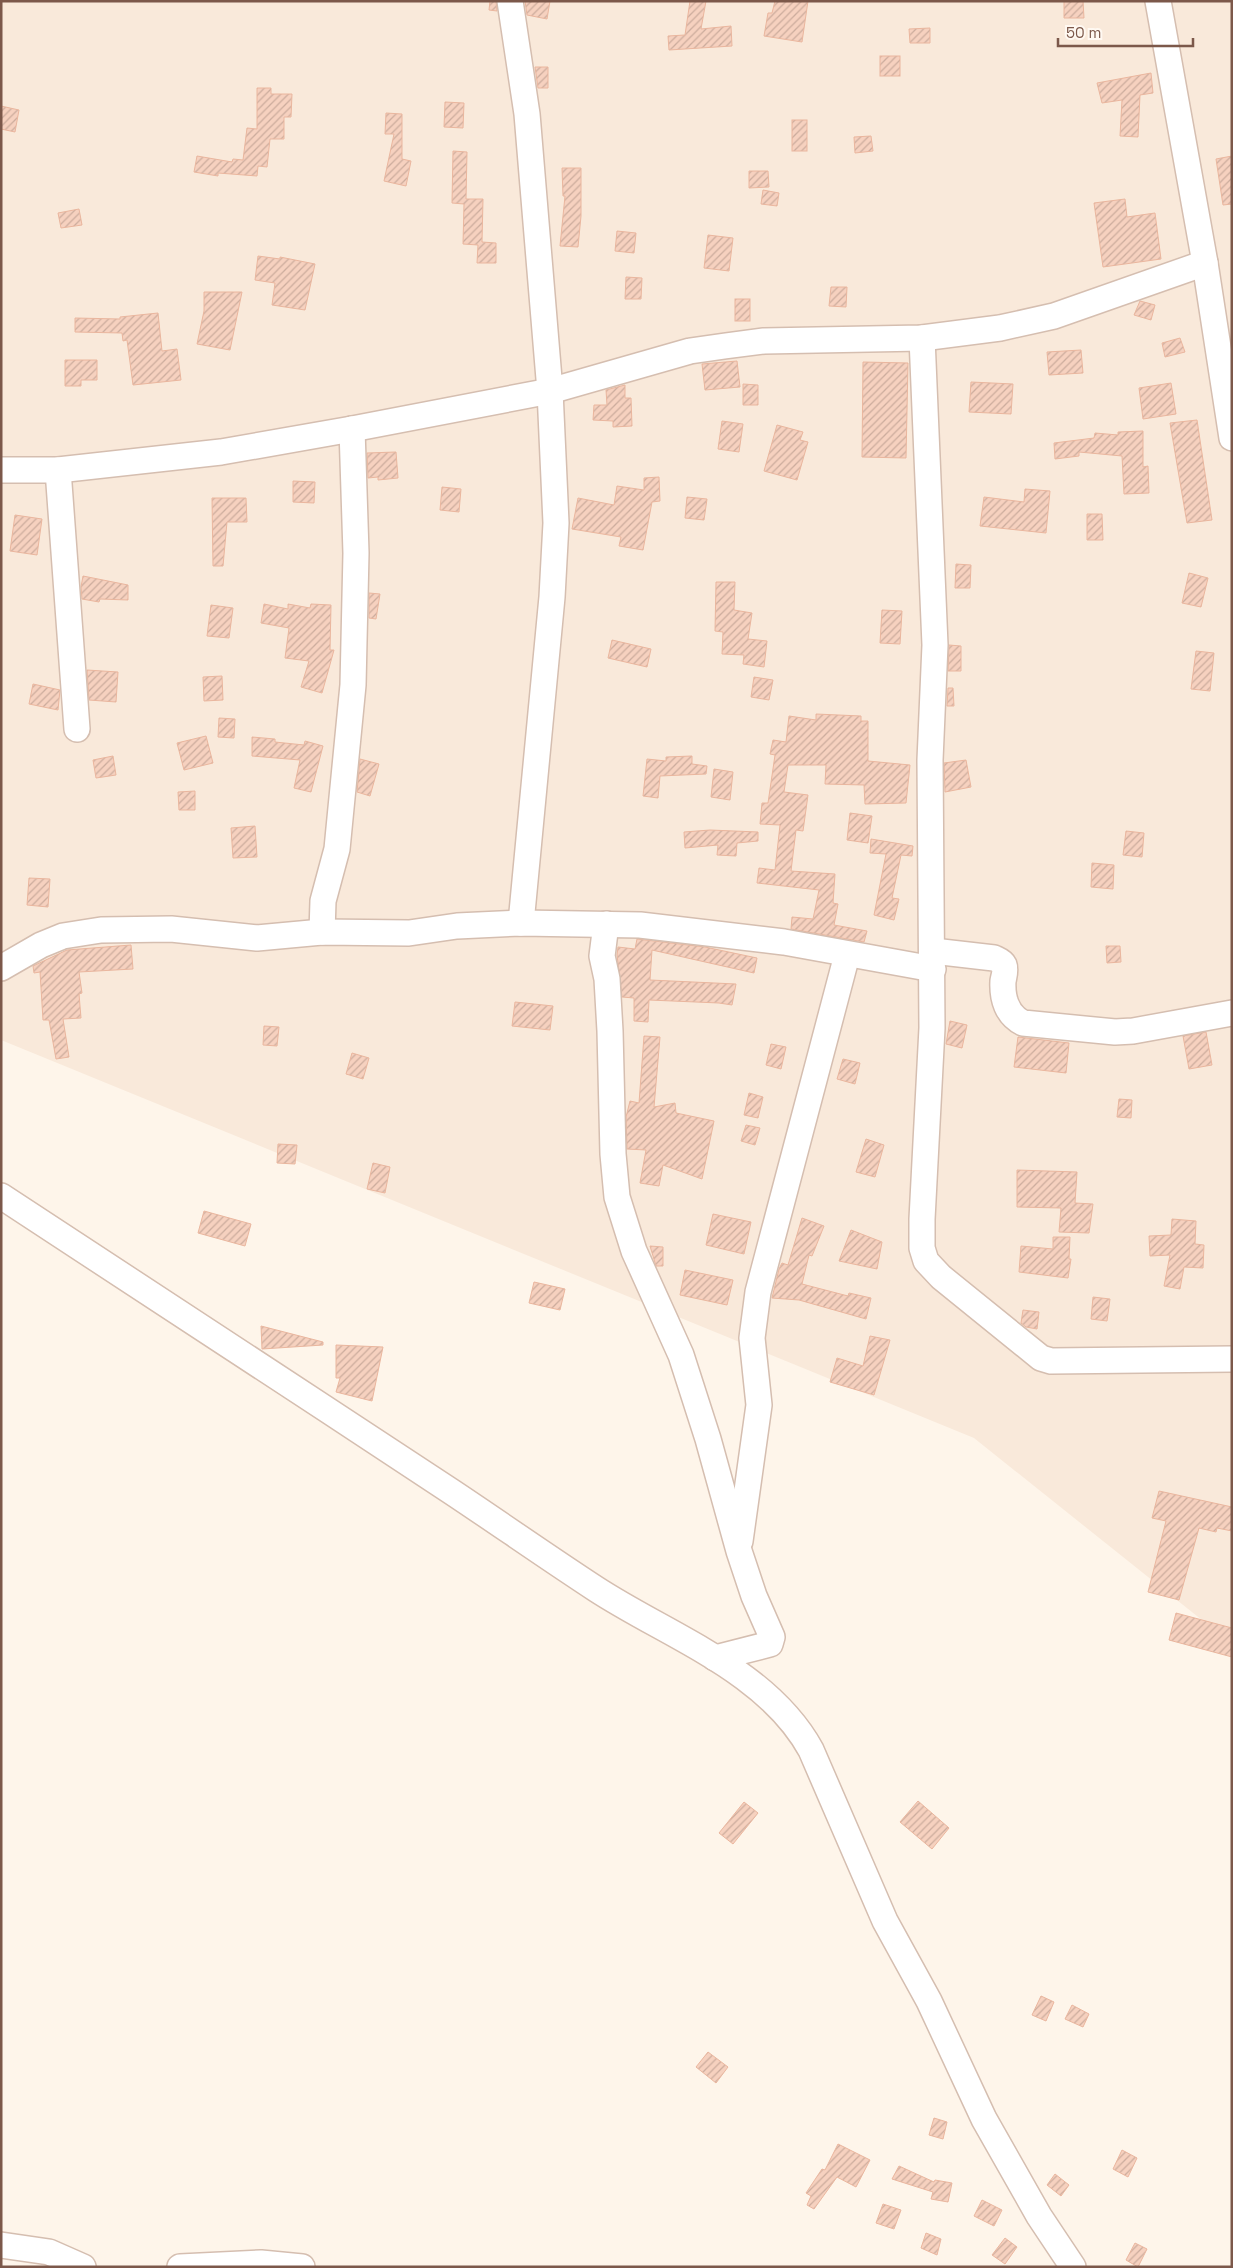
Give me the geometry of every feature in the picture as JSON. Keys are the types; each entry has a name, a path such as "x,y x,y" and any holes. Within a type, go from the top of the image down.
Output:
{"street":[{"path":"510,1 527,114 550,391 556,523 555,572 520,923"},
{"path":"1158,1 1205,263 1232,438"},
{"path":"1,470 58,470 221,452 550,391 690,351 725,346 764,341 922,338 1000,328 1054,316 1205,263"},
{"path":"922,338 935,645 930,760 933,960 922,1248 926,1261 941,1277 1041,1358 1052,1362 1232,1359"},
{"path":"322,932 323,901 337,849 353,685 356,553 352,429"},
{"path":"58,470 77,729"},
{"path":"1,968 41,945 62,936 101,930 171,929 242,938 322,932 409,934 457,926 520,923 640,925 784,942 847,955 933,960 994,958 1003,962 1005,967 1002,992 1006,1006 1015,1018 1023,1023 1115,1032 1133,1031 1232,1013"},
{"path":"606,924 602,956 607,979 613,1154 618,1197 634,1251 681,1355 708,1439 739,1551 773,1641 770,1644 715,1658"},
{"path":"739,1551 759,1405 752,1338 758,1292 847,955"},
{"path":"1,1196 455,1494 598,1591 715,1658 768,1696 802,1733 821,1772 885,1921 929,2001 984,2119 1038,2216 1073,2267"},
{"path":"1,2245 50,2252 83,2267"},
{"path":"180,2267 261,2263 302,2267"}],"shaded area":[{"path":"1,1 1232,1 1232,1644 974,1438 1,1040"}],"building":[{"path":"490,1 496,1 497,11 489,10"},
{"path":"525,1 550,1 547,19 527,15"},
{"path":"690,1 706,1 701,29 731,26 732,46 669,50 668,36 685,35"},
{"path":"775,1 808,1 802,42 764,36 768,13 772,13"},
{"path":"1064,1 1083,1 1084,18 1064,18"},
{"path":"930,28 930,43 910,43 909,29"},
{"path":"880,56 900,56 900,76 880,76"},
{"path":"535,67 548,67 548,88 538,88"},
{"path":"1151,73 1153,93 1140,95 1138,137 1120,136 1122,100 1102,103 1097,83"},
{"path":"257,88 271,88 271,94 292,94 291,117 284,117 284,139 270,139 267,167 258,166 257,176 218,173 218,176 194,172 197,156 232,162 233,159 243,160 247,128 257,129"},
{"path":"445,102 464,103 463,128 444,127"},
{"path":"1,106 19,110 15,132 1,129"},
{"path":"386,113 402,114 402,159 411,161 406,186 384,181 394,134 385,134"},
{"path":"792,120 807,120 807,151 792,151"},
{"path":"871,136 873,151 855,153 854,137"},
{"path":"453,151 467,152 466,199 483,199 482,242 496,243 496,263 477,263 478,245 463,244 464,204 452,203"},
{"path":"1232,156 1232,204 1223,205 1216,159"},
{"path":"562,168 581,168 581,216 578,247 560,246 565,196 563,196"},
{"path":"749,171 768,171 769,187 749,188"},
{"path":"763,190 779,193 777,206 761,204"},
{"path":"1125,199 1127,217 1155,213 1161,259 1103,267 1094,203"},
{"path":"79,209 82,225 61,228 58,213"},
{"path":"617,231 636,233 634,253 615,251"},
{"path":"708,235 733,238 729,271 704,268"},
{"path":"258,256 280,259 280,257 315,264 305,310 272,305 275,283 255,280"},
{"path":"626,277 642,278 641,299 625,299"},
{"path":"831,287 847,287 846,307 829,306"},
{"path":"204,292 242,292 230,350 197,344 204,311"},
{"path":"735,299 750,299 750,321 735,321"},
{"path":"1140,301 1155,305 1151,320 1134,315"},
{"path":"158,313 162,351 177,349 181,380 133,385 127,340 123,341 122,333 75,332 75,318 120,319 120,317"},
{"path":"1180,338 1185,352 1165,357 1162,343"},
{"path":"1081,350 1083,373 1049,375 1047,352"},
{"path":"65,360 97,360 97,380 81,380 81,386 65,386"},
{"path":"737,361 740,387 705,390 702,364"},
{"path":"863,362 908,363 906,458 862,457"},
{"path":"971,382 1013,384 1011,414 969,412"},
{"path":"1171,383 1176,414 1143,419 1139,388"},
{"path":"743,384 758,385 758,405 743,405"},
{"path":"625,385 625,398 631,398 632,426 613,427 613,421 593,420 594,405 607,405 606,390"},
{"path":"1197,420 1212,520 1187,523 1170,423"},
{"path":"722,421 743,424 739,452 718,449"},
{"path":"777,425 803,432 800,440 808,442 797,480 764,471"},
{"path":"1143,431 1143,467 1148,466 1149,493 1124,494 1122,456 1079,452 1079,456 1055,459 1054,443 1094,438 1095,433 1118,435 1118,432"},
{"path":"396,452 398,478 378,480 378,477 368,478 367,453"},
{"path":"659,477 660,501 652,502 643,550 619,546 621,537 572,529 578,498 614,505 617,486 644,490 644,478"},
{"path":"293,481 315,482 314,503 293,502"},
{"path":"442,487 461,489 459,512 440,510"},
{"path":"1025,489 1050,491 1046,533 980,526 984,497 1024,502"},
{"path":"687,497 707,499 704,520 685,518"},
{"path":"212,498 246,498 247,522 227,522 223,566 213,566"},
{"path":"1087,514 1102,514 1103,540 1087,540"},
{"path":"15,515 42,519 37,555 10,551"},
{"path":"956,564 971,565 970,588 955,588"},
{"path":"1189,573 1208,578 1201,607 1182,603"},
{"path":"83,576 128,585 128,600 100,599 99,602 82,599 81,587"},
{"path":"716,582 735,582 734,610 752,613 748,639 767,641 764,667 743,664 744,655 722,654 723,632 715,631"},
{"path":"369,593 380,594 376,619 369,618"},
{"path":"264,604 288,609 288,604 310,608 311,604 331,605 330,650 334,650 322,693 301,687 309,661 285,658 289,628 261,623"},
{"path":"211,605 233,608 229,638 207,636"},
{"path":"882,610 902,611 900,644 880,643"},
{"path":"612,640 651,649 647,667 608,658"},
{"path":"949,645 961,646 961,671 948,671"},
{"path":"1196,651 1214,653 1210,691 1191,689"},
{"path":"87,670 118,672 116,702 89,700"},
{"path":"222,676 223,700 204,701 203,677"},
{"path":"754,677 773,680 769,700 751,697"},
{"path":"33,684 60,690 58,710 29,704"},
{"path":"948,688 953,688 954,706 947,706"},
{"path":"816,714 861,716 861,721 868,721 868,761 910,765 906,803 865,804 864,785 825,784 826,765 788,765 784,792 808,795 803,831 796,830 791,871 835,874 833,903 838,904 834,925 867,931 864,942 791,929 792,917 813,919 819,890 757,883 759,868 775,870 780,825 760,824 762,803 768,803 775,755 770,754 773,740 786,742 789,716 816,720"},
{"path":"219,718 235,719 234,738 218,737"},
{"path":"206,736 213,763 184,770 177,743"},
{"path":"252,737 275,739 275,742 304,745 305,741 323,746 311,792 294,788 300,760 252,756"},
{"path":"113,756 116,775 96,778 93,760"},
{"path":"692,756 692,764 707,766 706,774 660,776 658,798 643,796 647,759 666,761 666,757"},
{"path":"360,759 379,764 370,796 357,792"},
{"path":"966,760 971,787 945,792 944,763"},
{"path":"714,769 733,772 730,800 711,797"},
{"path":"195,791 195,810 179,810 178,792"},
{"path":"850,813 872,816 868,843 847,840"},
{"path":"255,826 257,857 233,858 231,828"},
{"path":"710,830 758,832 758,841 737,843 736,856 717,855 718,845 685,848 684,832"},
{"path":"1126,831 1144,833 1142,857 1123,855"},
{"path":"871,839 913,846 912,856 901,855 892,898 899,899 894,920 874,915 886,854 870,853"},
{"path":"1092,863 1114,865 1113,889 1091,887"},
{"path":"29,878 50,879 48,907 27,905"},
{"path":"637,939 705,947 757,958 754,973 652,950 650,980 736,984 732,1005 649,1000 648,1022 634,1021 634,998 622,997 617,955 618,947 635,949"},
{"path":"131,945 133,969 79,972 82,993 79,994 81,1018 63,1019 69,1057 56,1059 49,1020 43,1020 40,972 34,973 33,966 67,950"},
{"path":"1106,946 1120,946 1121,962 1107,963"},
{"path":"515,1002 553,1006 550,1030 512,1026"},
{"path":"950,1021 967,1025 962,1048 946,1044"},
{"path":"264,1026 279,1027 277,1046 263,1045"},
{"path":"1206,1032 1212,1065 1189,1069 1183,1036"},
{"path":"644,1036 660,1037 654,1107 675,1103 676,1113 714,1121 702,1179 663,1165 659,1186 640,1183 646,1150 627,1149 626,1117 630,1101 639,1103"},
{"path":"1018,1037 1069,1043 1066,1073 1014,1067"},
{"path":"771,1044 786,1047 781,1069 766,1065"},
{"path":"352,1053 369,1058 363,1079 346,1074"},
{"path":"843,1059 860,1063 855,1084 837,1079"},
{"path":"749,1093 763,1097 758,1118 744,1115"},
{"path":"1119,1099 1132,1100 1131,1118 1117,1117"},
{"path":"746,1125 760,1128 755,1145 741,1141"},
{"path":"866,1139 884,1145 875,1177 856,1172"},
{"path":"278,1144 297,1145 295,1164 277,1163"},
{"path":"373,1163 390,1167 385,1193 367,1189"},
{"path":"1017,1170 1077,1172 1075,1203 1093,1204 1089,1233 1059,1232 1061,1208 1017,1207"},
{"path":"204,1211 251,1224 245,1246 198,1233"},
{"path":"713,1214 751,1222 744,1254 706,1245"},
{"path":"802,1218 824,1226 812,1256 809,1255 802,1284 848,1296 849,1293 871,1298 866,1319 799,1300 772,1298 779,1269 782,1263 788,1265"},
{"path":"1172,1219 1196,1221 1195,1244 1204,1245 1203,1268 1184,1267 1180,1289 1164,1286 1170,1255 1150,1256 1149,1236 1171,1235"},
{"path":"851,1230 882,1242 877,1269 839,1261"},
{"path":"1053,1237 1070,1237 1069,1259 1071,1259 1068,1278 1019,1272 1021,1246 1053,1249"},
{"path":"650,1246 663,1247 663,1266 656,1266"},
{"path":"685,1270 733,1280 727,1305 680,1295"},
{"path":"534,1282 565,1289 560,1310 529,1303"},
{"path":"1093,1297 1110,1299 1107,1321 1091,1319"},
{"path":"1023,1310 1039,1312 1037,1329 1026,1327 1021,1323"},
{"path":"261,1326 323,1342 323,1345 262,1349"},
{"path":"870,1336 890,1340 874,1395 830,1382 837,1358 863,1366"},
{"path":"336,1345 383,1347 372,1401 336,1392 340,1378 336,1378"},
{"path":"1159,1491 1232,1507 1232,1531 1217,1528 1216,1532 1199,1528 1179,1600 1148,1592 1166,1521 1152,1518"},
{"path":"1176,1613 1232,1628 1232,1657 1169,1640"},
{"path":"918,1801 949,1828 932,1849 900,1822"},
{"path":"744,1802 758,1813 733,1844 719,1833"},
{"path":"1041,1996 1054,2002 1046,2021 1032,2015"},
{"path":"1072,2005 1089,2014 1083,2027 1065,2019"},
{"path":"708,2052 728,2067 716,2083 696,2067"},
{"path":"934,2118 947,2122 943,2139 929,2135"},
{"path":"838,2144 870,2160 856,2187 837,2177 814,2209 807,2205 811,2196 806,2193 822,2169 825,2170"},
{"path":"1122,2150 1137,2158 1128,2177 1113,2169"},
{"path":"899,2166 934,2182 935,2180 952,2183 948,2202 931,2199 933,2192 892,2179"},
{"path":"1055,2174 1069,2185 1061,2196 1047,2185"},
{"path":"982,2200 1002,2210 994,2226 974,2216"},
{"path":"883,2204 901,2210 894,2229 876,2223"},
{"path":"926,2233 941,2239 937,2255 921,2248"},
{"path":"1005,2238 1017,2247 1005,2264 992,2255"},
{"path":"1135,2243 1147,2249 1138,2267 1126,2260"}]}
